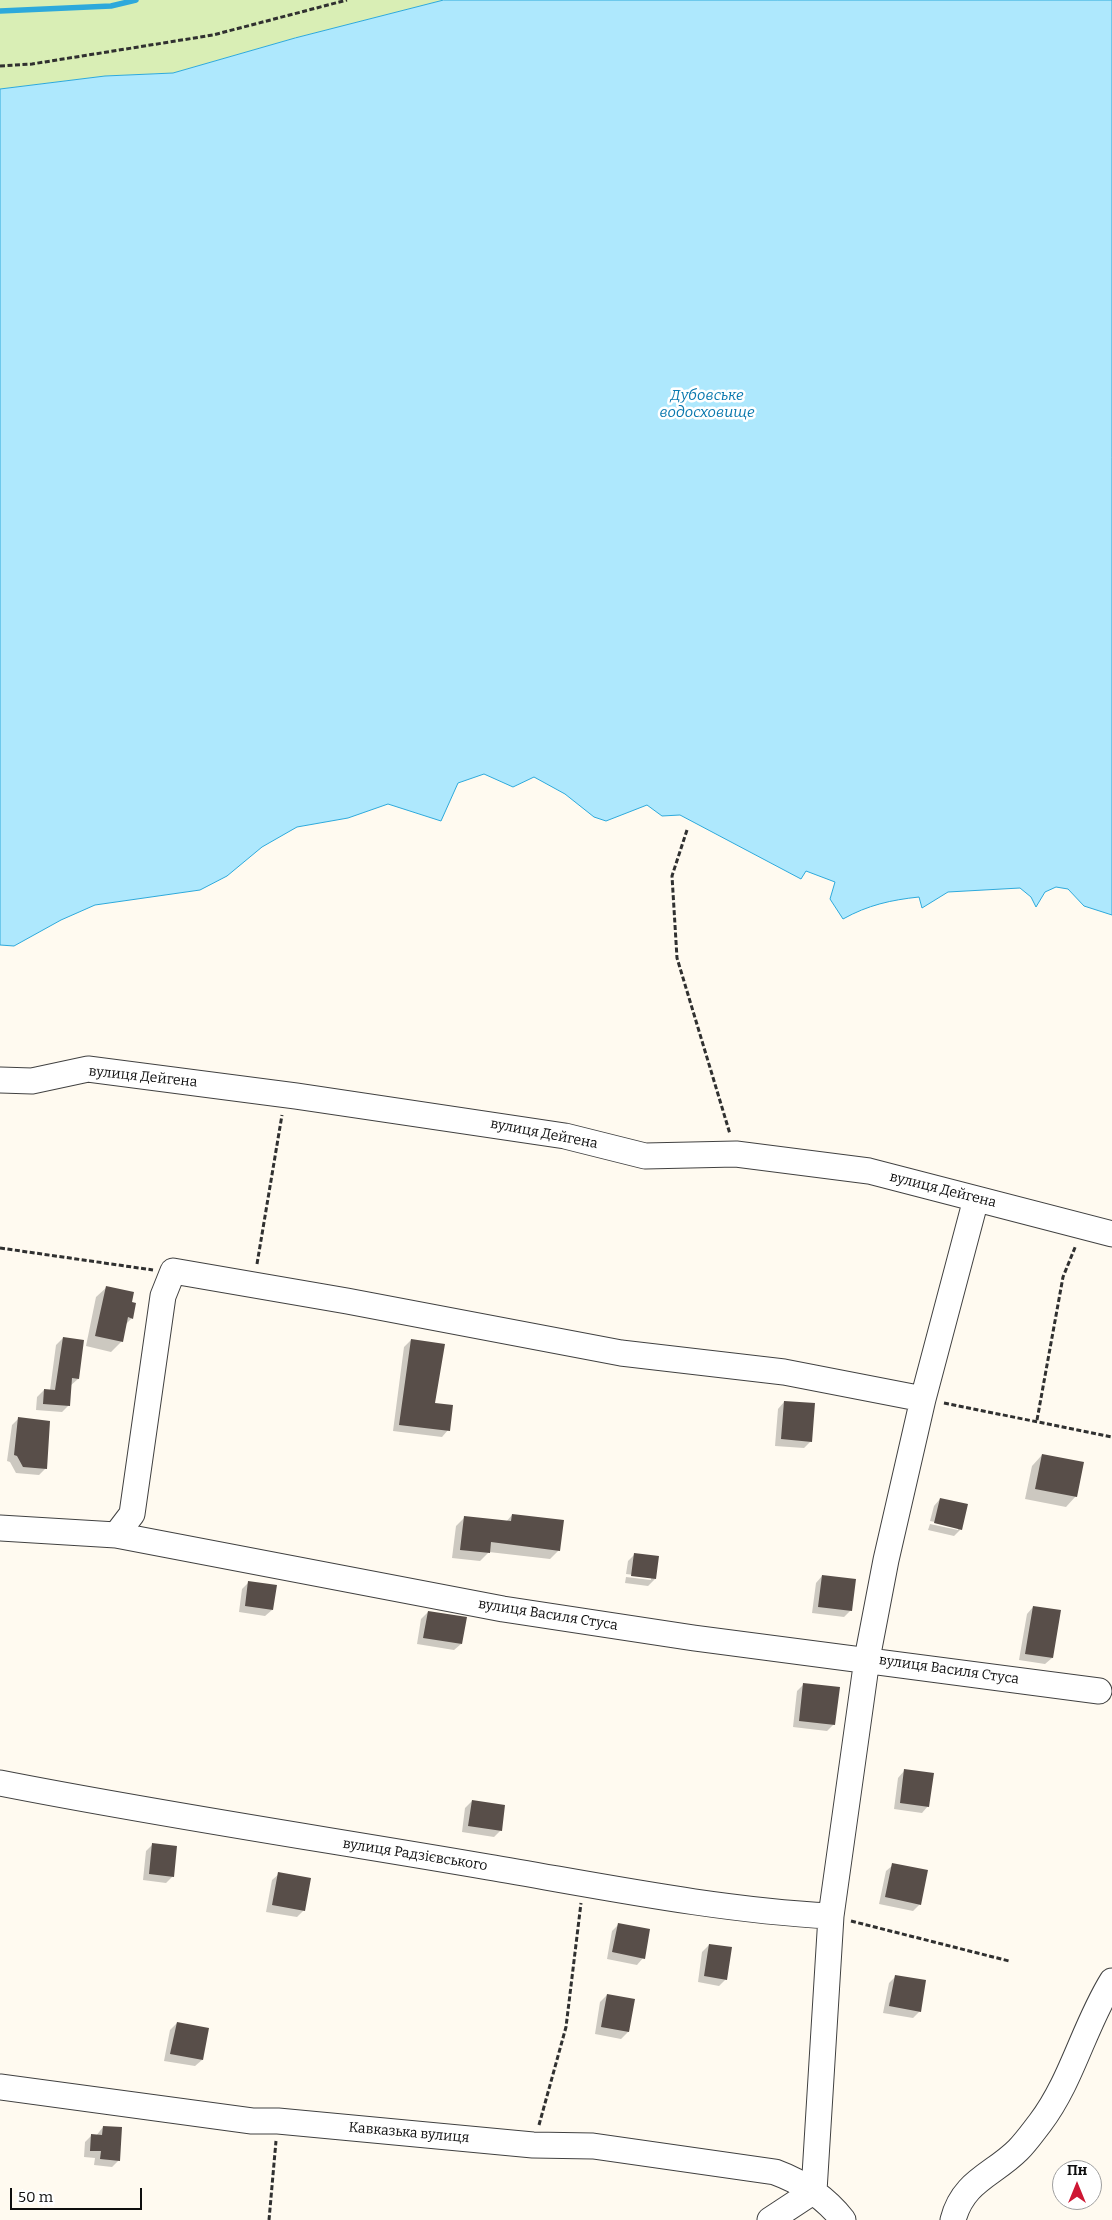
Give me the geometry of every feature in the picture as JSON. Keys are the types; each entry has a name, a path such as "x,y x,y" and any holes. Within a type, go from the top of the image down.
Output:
{"street":[{"name":"вулиця Дейгена","path":"0,1080 32,1081 88,1070 285,1094 565,1136 645,1156 736,1154 869,1171 1112,1234"},
{"path":"770,2220 814,2192 831,1916 867,1659 886,1560 923,1399 976,1199"},
{"path":"116,1535 132,1514 163,1296 173,1271 621,1354 784,1372 923,1399"},
{"name":"вулиця Василя Стуса","path":"0,1528 116,1535 503,1609 694,1638 867,1659 1099,1691"},
{"name":"вулиця Радзієвського","path":"0,1782 130,1808 490,1867 583,1885 790,1914 831,1916"},
{"path":"953,2220 956,2206 976,2181 1018,2150 1041,2122 1062,2086 1100,2001 1112,1981"},
{"name":"Кавказька вулиця","path":"0,2087 252,2121 278,2121 534,2145 593,2146 775,2172 795,2179 814,2192 843,2220"}],"path":[{"path":"0,66 32,64 213,35 347,0"},
{"path":"687,830 672,876 677,958 736,1154"},
{"path":"254,1285 285,1094"},
{"path":"1037,1420 1063,1277 1074,1248 1086,1227"},
{"path":"0,1248 142,1269 173,1271"},
{"path":"923,1399 1112,1436"},
{"path":"534,2145 566,2027 583,1885"},
{"path":"831,1916 1009,1961"},
{"path":"269,2220 278,2121"}],"green space":[{"path":"0,0 444,0 295,38 173,73 105,76 0,89"}],"water":[{"name":"Дубовське водосховище","path":"444,0 1112,0 1112,915 1084,906 1068,889 1056,887 1045,892 1036,907 1031,897 1020,888 948,892 922,908 919,897 909,898 871,907 843,919 830,899 835,882 806,871 801,879 680,815 662,816 647,805 606,821 594,817 565,794 534,777 513,787 484,774 458,783 441,821 388,804 348,818 297,827 262,847 227,876 200,890 95,905 61,920 14,946 0,945 0,89 105,76 173,73 295,38"}],"building":[{"path":"106,1286 134,1292 132,1302 136,1303 133,1319 128,1317 123,1342 95,1336"},
{"path":"63,1337 84,1340 79,1379 72,1378 70,1406 43,1404 44,1389 55,1390"},
{"path":"411,1339 445,1344 435,1403 453,1405 450,1431 399,1425"},
{"path":"784,1401 815,1403 812,1442 781,1439"},
{"path":"18,1417 50,1421 47,1469 23,1467 17,1456 14,1455"},
{"path":"1042,1454 1084,1462 1077,1497 1035,1489"},
{"path":"940,1498 968,1504 962,1530 934,1523"},
{"path":"512,1514 564,1520 560,1551 491,1542 490,1553 460,1550 464,1516 511,1521"},
{"path":"634,1553 659,1556 656,1579 631,1576"},
{"path":"822,1575 856,1579 852,1611 818,1607"},
{"path":"248,1581 277,1585 273,1610 245,1606"},
{"path":"1033,1606 1061,1610 1053,1658 1025,1654"},
{"path":"428,1611 467,1617 462,1644 423,1638"},
{"path":"803,1683 840,1687 835,1725 799,1721"},
{"path":"904,1769 934,1773 929,1807 900,1803"},
{"path":"472,1800 505,1805 502,1831 468,1826"},
{"path":"152,1843 177,1846 174,1877 149,1874"},
{"path":"892,1863 928,1870 921,1905 885,1897"},
{"path":"278,1872 311,1878 305,1911 272,1905"},
{"path":"618,1923 650,1929 645,1959 612,1952"},
{"path":"709,1944 732,1947 727,1980 704,1976"},
{"path":"895,1975 926,1980 921,2012 889,2006"},
{"path":"607,1994 635,1999 629,2032 601,2027"},
{"path":"177,2022 209,2028 203,2060 170,2054"},
{"path":"103,2126 122,2127 120,2161 100,2159 101,2151 90,2151 91,2134 102,2135"}],"waterway":[{"path":"0,11 111,6 136,0"}]}
